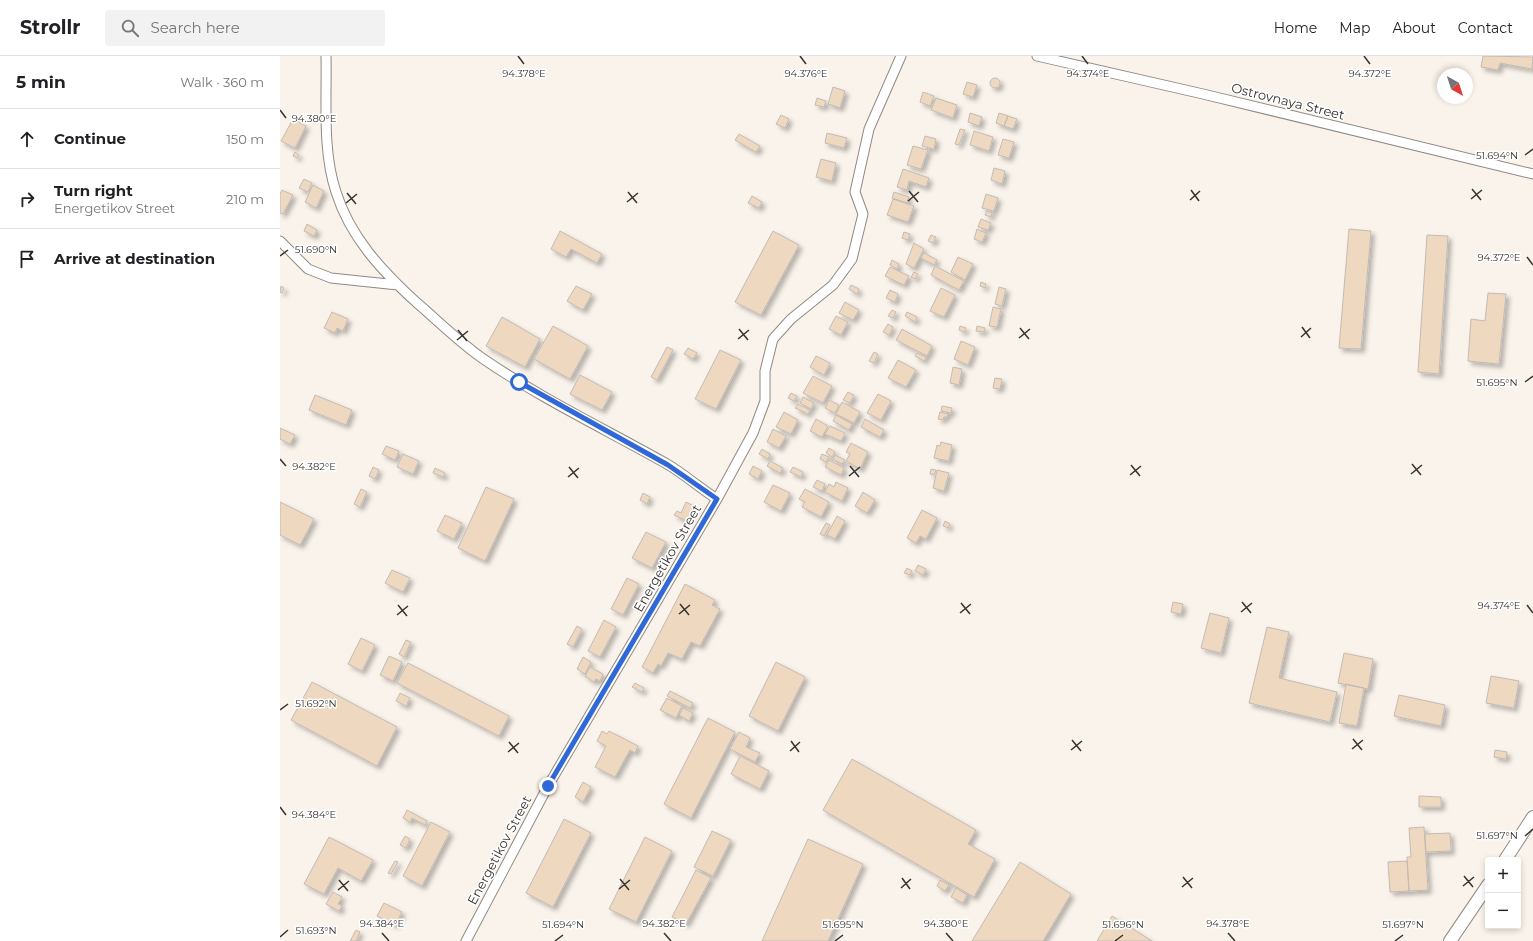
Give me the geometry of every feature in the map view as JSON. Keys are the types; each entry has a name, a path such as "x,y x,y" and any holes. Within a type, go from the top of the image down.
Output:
{"main road":[{"path":"1507,857 1533,817"},
{"path":"1450,941 1485,889"}],"street":[{"path":"326,56 328,151 336,193 358,239 398,285 480,357 571,412 668,465 717,499"},
{"name":"Energetikov Street","path":"466,941 548,786 717,499 753,432 765,401 765,371 773,339 791,319 833,285 852,259 863,214 855,192 869,129 901,56"},
{"name":"Ostrovnaya Street","path":"1037,56 1203,94 1533,174"},
{"path":"280,241 308,269 330,278 398,285"}],"building":[{"path":"1483,56 1533,57 1532,69 1500,63 1498,70 1481,67"},
{"path":"995,78 1000,83 995,88 990,83"},
{"path":"967,82 977,85 973,97 963,94"},
{"path":"833,87 845,91 840,108 828,104"},
{"path":"923,92 934,96 930,106 920,102"},
{"path":"817,98 826,101 824,107 815,105"},
{"path":"936,98 957,105 953,118 931,110"},
{"path":"970,113 982,117 979,126 968,122"},
{"path":"999,113 1008,116 1004,126 996,123"},
{"path":"781,115 789,119 785,128 776,124"},
{"path":"1008,116 1017,119 1013,129 1004,126"},
{"path":"293,119 306,126 295,148 281,141"},
{"path":"960,129 965,130 959,145 955,144"},
{"path":"974,131 993,137 989,151 970,145"},
{"path":"827,133 847,138 844,148 825,143"},
{"path":"739,134 760,146 756,152 735,140"},
{"path":"925,136 936,139 934,149 922,146"},
{"path":"1003,139 1014,142 1009,158 998,155"},
{"path":"913,146 928,150 921,169 907,165"},
{"path":"295,152 299,155 297,158 293,156"},
{"path":"821,159 836,163 832,181 816,177"},
{"path":"994,168 1005,171 1002,184 991,180"},
{"path":"903,169 929,178 926,187 909,181 907,190 897,187"},
{"path":"304,179 312,183 308,192 299,188"},
{"path":"313,185 324,191 316,208 305,202"},
{"path":"282,190 293,195 283,214 280,213 280,194"},
{"path":"894,192 909,197 907,203 892,198"},
{"path":"986,194 998,198 994,211 982,208"},
{"path":"752,196 762,202 759,208 748,203"},
{"path":"893,199 914,206 908,222 887,215"},
{"path":"987,211 992,213 991,217 985,215"},
{"path":"981,219 991,223 988,230 978,227"},
{"path":"307,224 317,230 314,236 304,231"},
{"path":"977,229 986,233 982,242 974,239"},
{"path":"1349,229 1371,231 1361,349 1339,348"},
{"path":"560,231 602,254 597,263 571,249 566,257 551,249"},
{"path":"773,231 799,245 761,315 735,302"},
{"path":"904,232 910,234 908,240 902,238"},
{"path":"931,235 936,237 933,243 928,241"},
{"path":"1427,235 1448,236 1439,374 1418,372"},
{"path":"914,243 924,249 914,268 906,264"},
{"path":"924,253 937,260 934,265 921,258"},
{"path":"958,257 973,264 965,280 951,272"},
{"path":"892,260 899,264 897,269 890,265"},
{"path":"935,266 964,281 959,290 931,275"},
{"path":"890,267 909,276 904,285 885,276"},
{"path":"914,272 918,274 915,279 911,277"},
{"path":"981,282 986,284 985,288 980,286"},
{"path":"851,285 859,289 857,294 849,289"},
{"path":"281,286 284,288 282,293 280,292"},
{"path":"576,286 592,294 583,310 567,301"},
{"path":"999,287 1006,289 1002,306 995,304"},
{"path":"941,288 955,295 944,317 930,311"},
{"path":"890,290 898,294 895,302 886,298"},
{"path":"1488,293 1506,294 1499,364 1468,361 1471,319 1485,321"},
{"path":"845,302 859,310 853,320 839,313"},
{"path":"993,307 1001,309 997,327 989,326"},
{"path":"892,310 896,312 893,318 888,316"},
{"path":"332,312 348,319 343,331 337,328 335,333 324,328"},
{"path":"907,312 917,317 915,322 905,316"},
{"path":"836,316 848,322 841,335 829,329"},
{"path":"502,317 540,339 525,367 486,346"},
{"path":"888,324 893,327 889,335 883,332"},
{"path":"553,326 588,346 570,379 534,359"},
{"path":"960,326 966,328 964,332 959,330"},
{"path":"977,326 985,328 984,332 976,331"},
{"path":"902,329 932,346 927,356 896,340"},
{"path":"961,341 975,347 968,365 954,359"},
{"path":"667,347 673,350 657,380 651,377"},
{"path":"688,348 697,353 693,359 684,354"},
{"path":"720,350 741,360 716,409 695,399"},
{"path":"874,352 878,354 874,363 869,361"},
{"path":"917,353 926,357 924,361 915,356"},
{"path":"816,356 830,363 824,375 810,367"},
{"path":"898,360 916,370 906,387 888,378"},
{"path":"953,367 962,369 959,385 950,383"},
{"path":"580,375 612,392 602,410 570,394"},
{"path":"813,376 832,386 823,403 803,393"},
{"path":"995,378 1002,379 1000,389 993,388"},
{"path":"848,392 854,395 850,403 843,400"},
{"path":"791,393 797,396 794,401 788,398"},
{"path":"878,394 891,401 881,420 867,413"},
{"path":"315,395 352,410 346,425 309,410"},
{"path":"803,397 814,403 811,409 800,403"},
{"path":"829,400 839,405 835,413 825,408"},
{"path":"842,402 860,412 854,423 836,414"},
{"path":"798,404 810,410 808,414 795,408"},
{"path":"942,406 952,408 951,413 941,411"},
{"path":"784,412 798,420 791,434 776,427"},
{"path":"940,412 948,414 947,417 944,417 943,420 938,419"},
{"path":"836,415 852,424 849,430 833,421"},
{"path":"816,419 828,426 822,437 810,431"},
{"path":"865,419 884,430 880,437 861,427"},
{"path":"830,426 845,433 841,441 825,434"},
{"path":"280,428 295,435 290,444 280,439"},
{"path":"773,429 786,436 779,448 767,442"},
{"path":"941,442 952,445 949,461 934,458 937,445 940,446"},
{"path":"851,443 868,452 860,469 846,461 850,454 846,452"},
{"path":"386,446 399,451 395,460 382,454"},
{"path":"829,448 835,452 832,457 826,453"},
{"path":"762,449 770,454 768,459 759,454"},
{"path":"403,454 419,461 413,474 397,467"},
{"path":"822,454 829,457 826,462 820,459"},
{"path":"835,455 845,460 842,464 833,459"},
{"path":"829,460 844,468 841,475 825,467"},
{"path":"770,461 783,468 780,473 767,466"},
{"path":"753,466 762,471 758,479 749,474"},
{"path":"373,467 379,470 375,479 369,476"},
{"path":"793,467 803,472 801,477 790,472"},
{"path":"435,468 445,473 443,477 433,473"},
{"path":"931,469 936,470 934,475 930,474"},
{"path":"937,470 949,473 944,491 933,488"},
{"path":"817,480 825,484 822,491 813,487"},
{"path":"836,482 848,488 842,501 825,492 829,484 834,487"},
{"path":"773,485 790,493 781,511 764,502"},
{"path":"486,487 514,499 485,561 458,548"},
{"path":"361,489 367,492 360,507 354,504"},
{"path":"805,489 829,502 821,517 802,507 805,502 799,499"},
{"path":"863,492 875,500 867,513 855,506"},
{"path":"643,493 650,497 647,504 640,500"},
{"path":"280,502 314,519 300,545 280,535"},
{"path":"686,502 694,506 687,521 674,515 677,511 681,513"},
{"path":"922,510 937,518 926,539 920,536 916,543 907,538"},
{"path":"445,515 462,523 454,539 437,531"},
{"path":"837,516 845,521 835,539 827,535"},
{"path":"945,521 950,524 948,528 943,526"},
{"path":"826,523 830,525 824,536 820,534"},
{"path":"646,532 666,542 652,568 632,558"},
{"path":"918,565 926,569 923,575 915,571"},
{"path":"907,568 912,571 910,575 904,573"},
{"path":"392,570 410,578 403,592 385,583"},
{"path":"627,578 639,584 623,615 611,609"},
{"path":"685,584 715,600 712,605 720,609 700,646 691,642 682,659 668,653 661,666 658,664 653,673 642,667"},
{"path":"1173,602 1183,604 1181,614 1171,612"},
{"path":"1210,613 1229,618 1221,653 1201,648"},
{"path":"604,620 616,627 600,657 588,651"},
{"path":"577,626 582,629 573,647 567,644"},
{"path":"1267,627 1289,632 1279,678 1337,692 1330,722 1249,703"},
{"path":"361,638 375,645 362,671 348,664"},
{"path":"406,640 411,642 404,657 399,654"},
{"path":"1344,653 1373,659 1368,689 1338,683"},
{"path":"389,656 402,662 393,681 380,675"},
{"path":"583,657 591,662 585,674 577,669"},
{"path":"776,662 805,677 778,731 749,716"},
{"path":"408,663 509,716 499,736 397,683"},
{"path":"590,667 603,674 600,681 596,679 594,682 585,676"},
{"path":"1491,676 1519,681 1514,708 1486,703"},
{"path":"312,682 397,727 377,766 291,720"},
{"path":"635,683 644,688 642,692 632,687"},
{"path":"1346,684 1364,688 1357,726 1339,723"},
{"path":"670,691 693,703 690,708 667,696"},
{"path":"400,693 410,698 406,706 396,701"},
{"path":"1399,695 1445,705 1441,726 1394,716"},
{"path":"667,698 682,706 676,718 660,710"},
{"path":"683,708 693,713 689,721 679,715"},
{"path":"708,718 735,732 691,818 664,804"},
{"path":"602,731 607,734 609,731 638,746 635,753 630,750 615,777 595,767 606,746 597,741"},
{"path":"739,732 750,738 746,747 760,753 755,762 730,749"},
{"path":"1495,750 1507,752 1506,759 1494,757"},
{"path":"740,756 769,771 760,789 731,774"},
{"path":"852,759 976,830 968,844 995,859 974,897 823,810"},
{"path":"583,782 591,787 583,802 575,797"},
{"path":"1419,796 1441,797 1441,807 1419,807"},
{"path":"407,810 427,821 425,825 412,818 410,822 403,818"},
{"path":"564,819 591,833 553,907 526,893"},
{"path":"431,822 450,832 422,886 403,876"},
{"path":"1424,827 1428,890 1409,891 1407,857 1411,857 1409,828"},
{"path":"712,831 731,840 713,876 694,867"},
{"path":"1450,833 1451,851 1426,852 1425,834"},
{"path":"405,836 410,839 406,848 400,845"},
{"path":"329,837 373,860 361,881 338,868 324,894 304,884"},
{"path":"645,837 672,851 636,922 609,909"},
{"path":"808,839 863,864 828,941 762,941"},
{"path":"395,861 398,862 391,874 388,873"},
{"path":"1407,861 1409,891 1390,892 1388,862"},
{"path":"1020,862 1071,894 1043,941 972,941"},
{"path":"696,870 711,878 686,924 672,917"},
{"path":"940,880 949,885 945,891 937,886"},
{"path":"956,888 967,895 963,903 951,897"},
{"path":"333,892 342,897 338,904 342,906 339,911 326,904"},
{"path":"384,903 402,912 395,925 377,916"},
{"path":"1112,916 1152,941 1097,941"},
{"path":"356,930 360,932 356,941 350,941"}],"route":[{"path":"519,382 668,465 717,499 548,786"}]}
